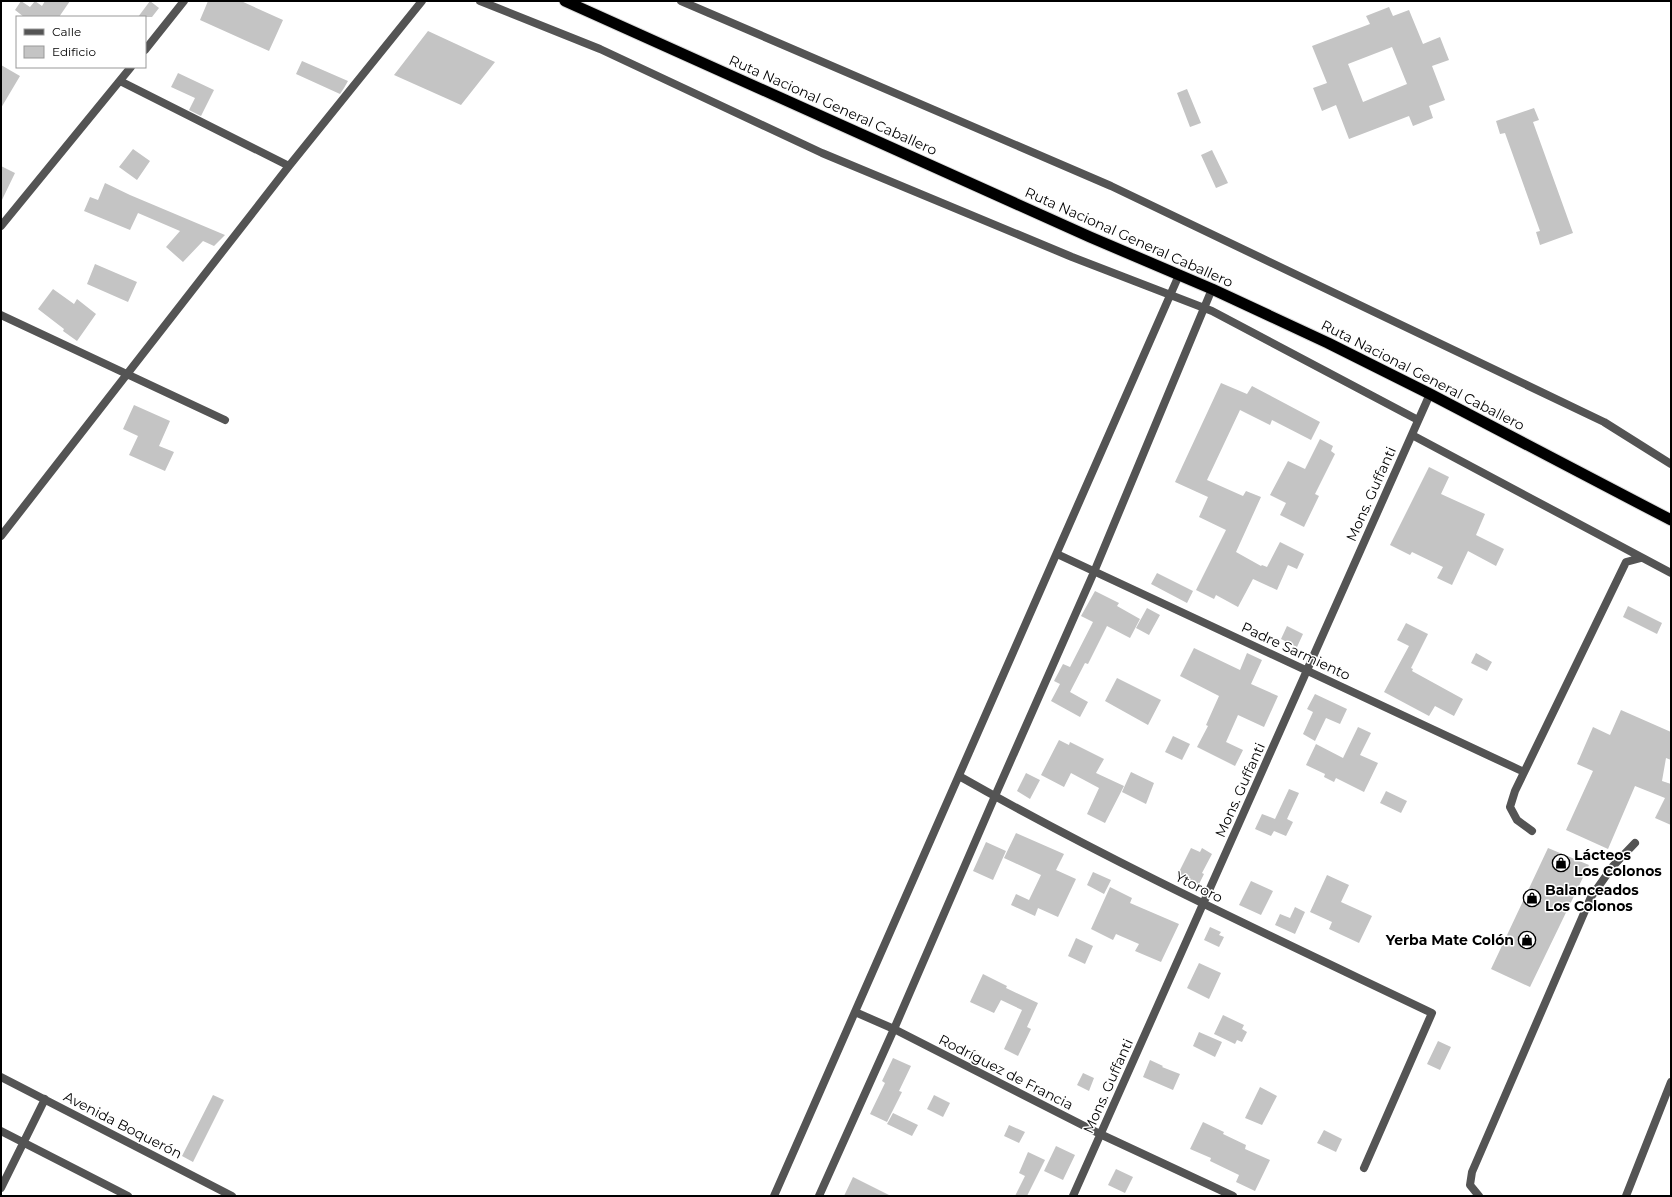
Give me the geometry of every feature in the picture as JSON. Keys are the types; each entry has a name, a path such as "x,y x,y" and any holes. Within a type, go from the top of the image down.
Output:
{"highway":[{"name":"Ruta Nacional General Caballero","path":"565,1 1090,237 1212,289 1328,343 1430,394 1671,520"}],"street":[{"path":"146,49 184,1"},
{"path":"1,536 290,166 422,1"},
{"path":"480,1 600,49 822,153 1072,257 1204,308 1418,420"},
{"path":"681,1 1111,186 1604,422 1671,464"},
{"path":"1,226 131,68"},
{"path":"120,81 290,166"},
{"path":"774,1196 1179,275"},
{"path":"819,1196 894,1029 1094,572 1212,289"},
{"path":"1,315 225,420"},
{"name":"Mons. Guffanti","path":"1073,1196 1430,394"},
{"path":"1412,435 1671,573"},
{"name":"Padre Sarmiento","path":"1057,554 1524,772"},
{"path":"1532,831 1517,820 1510,807 1515,791 1626,562 1641,558"},
{"name":"Ytororo","path":"959,776 1203,904 1432,1013 1364,1168"},
{"path":"1479,1196 1470,1185 1472,1172 1591,897 1613,866 1635,843"},
{"name":"Rodríguez de Francia","path":"855,1012 894,1029 1100,1134 1233,1196"},
{"name":"Avenida Boquerón","path":"1,1077 232,1196"},
{"path":"1626,1196 1671,1082"},
{"path":"1,1188 45,1099"},
{"path":"1,1131 128,1196"}],"building":[{"path":"21,1 30,7 35,1 42,6 45,1 70,1 60,16 23,16 15,10"},
{"path":"150,1 159,8 152,17 139,16"},
{"path":"208,1 241,1 283,20 269,51 200,20"},
{"path":"1389,7 1393,16 1409,10 1423,44 1440,37 1449,60 1432,66 1445,100 1429,106 1433,118 1413,126 1409,116 1349,139 1336,105 1322,111 1313,88 1327,83 1312,46 1370,24 1366,16","holes":["1392,47 1407,84 1363,102 1348,64"]},
{"path":"428,31 495,62 461,105 394,75"},
{"path":"302,61 348,81 340,94 296,74"},
{"path":"1,65 20,76 1,108"},
{"path":"178,73 214,90 201,116 189,110 195,98 171,87"},
{"path":"1187,89 1201,123 1190,127 1177,93"},
{"path":"1534,108 1539,120 1533,122 1573,233 1540,245 1536,232 1540,231 1505,133 1500,134 1496,121"},
{"path":"133,149 150,161 137,180 119,167"},
{"path":"1212,150 1228,183 1216,188 1201,155"},
{"path":"1,166 15,173 1,202"},
{"path":"105,183 225,235 214,246 203,241 183,262 166,247 180,231 138,213 130,230 84,211 90,197 98,200"},
{"path":"95,264 137,282 128,302 87,284"},
{"path":"53,289 74,304 77,299 96,314 77,341 38,309"},
{"path":"1221,383 1247,394 1252,386 1320,422 1311,440 1272,420 1270,425 1240,410 1207,480 1243,496 1246,491 1261,497 1236,552 1261,566 1267,567 1280,542 1304,554 1297,569 1288,565 1277,590 1253,579 1238,607 1216,595 1214,599 1196,590 1226,530 1199,517 1208,497 1175,482"},
{"path":"134,405 170,421 159,446 174,452 165,471 129,455 138,436 123,429"},
{"path":"1320,439 1333,446 1331,451 1335,454 1315,494 1319,496 1304,527 1280,515 1286,503 1270,495 1288,461 1305,469"},
{"path":"1429,467 1449,477 1441,494 1485,514 1476,535 1504,549 1496,566 1468,551 1452,585 1437,578 1443,567 1412,552 1410,555 1390,545"},
{"path":"1157,573 1193,591 1187,603 1151,584"},
{"path":"1095,591 1119,603 1117,606 1140,619 1130,638 1107,626 1088,664 1085,663 1070,692 1088,702 1080,717 1051,701 1060,684 1054,681 1063,664 1070,667 1093,622 1081,616"},
{"path":"1628,606 1662,623 1657,634 1623,617"},
{"path":"1147,608 1160,615 1149,635 1136,628"},
{"path":"1406,623 1428,634 1411,668 1413,669 1412,671 1463,699 1454,716 1435,706 1429,716 1384,692 1409,646 1397,640"},
{"path":"1287,626 1303,634 1297,647 1281,639"},
{"path":"1194,648 1240,670 1247,653 1262,660 1251,684 1278,696 1264,727 1238,715 1226,742 1243,750 1235,766 1197,747 1208,726 1206,725 1219,696 1180,676"},
{"path":"1476,653 1492,662 1487,671 1471,663"},
{"path":"1117,678 1161,700 1148,725 1105,701"},
{"path":"1315,694 1347,709 1340,724 1326,718 1315,741 1303,734 1313,712 1307,709"},
{"path":"1621,710 1671,732 1671,760 1666,758 1662,781 1671,784 1671,825 1655,818 1665,798 1635,786 1608,849 1566,830 1593,771 1577,764 1593,727 1610,735"},
{"path":"1358,727 1371,733 1360,755 1378,763 1364,792 1336,778 1334,782 1324,777 1325,774 1306,765 1316,744 1343,758"},
{"path":"1173,736 1190,744 1182,760 1165,752"},
{"path":"1059,740 1069,745 1070,742 1104,759 1096,773 1124,786 1105,823 1087,814 1099,788 1071,773 1064,787 1041,775"},
{"path":"1131,772 1154,783 1146,804 1122,792"},
{"path":"1026,773 1040,780 1030,799 1017,791"},
{"path":"1289,789 1299,793 1287,819 1293,822 1286,836 1274,831 1271,836 1255,829 1262,814 1275,819"},
{"path":"1386,791 1407,801 1401,813 1380,803"},
{"path":"1016,833 1064,854 1056,870 1076,879 1058,917 1038,908 1035,916 1011,905 1016,894 1029,900 1041,875 1004,858"},
{"path":"986,842 1006,851 993,880 973,871"},
{"path":"1191,848 1200,852 1202,848 1212,854 1202,873 1204,874 1198,886 1177,876"},
{"path":"1548,848 1589,865 1530,987 1491,969"},
{"path":"1093,872 1111,880 1104,894 1087,885"},
{"path":"1327,875 1349,885 1341,902 1372,916 1359,943 1329,929 1332,922 1310,912"},
{"path":"1251,881 1273,891 1261,915 1239,905"},
{"path":"1110,887 1132,898 1130,903 1179,924 1161,962 1135,951 1139,944 1116,934 1113,940 1091,929"},
{"path":"1295,907 1305,912 1295,934 1275,925 1280,914 1290,918"},
{"path":"1210,927 1221,932 1219,935 1224,937 1219,947 1204,940"},
{"path":"1076,938 1093,946 1085,964 1068,956"},
{"path":"1199,963 1221,973 1209,999 1187,988"},
{"path":"983,974 1007,986 1006,988 1038,1003 1027,1027 1031,1029 1018,1056 1004,1049 1022,1010 1001,1000 994,1013 970,1002"},
{"path":"1223,1015 1244,1025 1242,1029 1247,1032 1242,1042 1237,1040 1235,1044 1214,1034"},
{"path":"1199,1032 1222,1042 1215,1057 1193,1046"},
{"path":"1438,1041 1451,1047 1440,1070 1427,1064"},
{"path":"893,1058 911,1066 899,1091 902,1092 887,1122 870,1114 885,1083 882,1081"},
{"path":"1150,1060 1163,1066 1162,1067 1180,1074 1173,1090 1143,1077"},
{"path":"1083,1073 1094,1078 1089,1091 1077,1085"},
{"path":"1260,1087 1277,1096 1262,1125 1245,1118"},
{"path":"213,1095 224,1100 193,1162 182,1156"},
{"path":"934,1095 950,1103 943,1117 927,1109"},
{"path":"893,1113 918,1125 912,1136 887,1124"},
{"path":"1203,1122 1246,1145 1245,1149 1270,1160 1255,1191 1236,1182 1239,1175 1210,1161 1211,1158 1190,1149"},
{"path":"1009,1125 1025,1132 1019,1143 1004,1136"},
{"path":"1324,1130 1342,1139 1336,1152 1317,1143"},
{"path":"1056,1146 1075,1155 1063,1180 1044,1171"},
{"path":"1028,1152 1045,1160 1027,1196 1015,1196 1025,1176 1019,1173"},
{"path":"1116,1169 1133,1177 1125,1193 1108,1185"},
{"path":"853,1177 891,1196 844,1196"}],"place":[{"name":"Lácteos Los Colonos","path":"1561,863"},
{"name":"Balanceados Los Colonos","path":"1532,898"},
{"name":"Yerba Mate Colón","path":"1527,940"}]}
